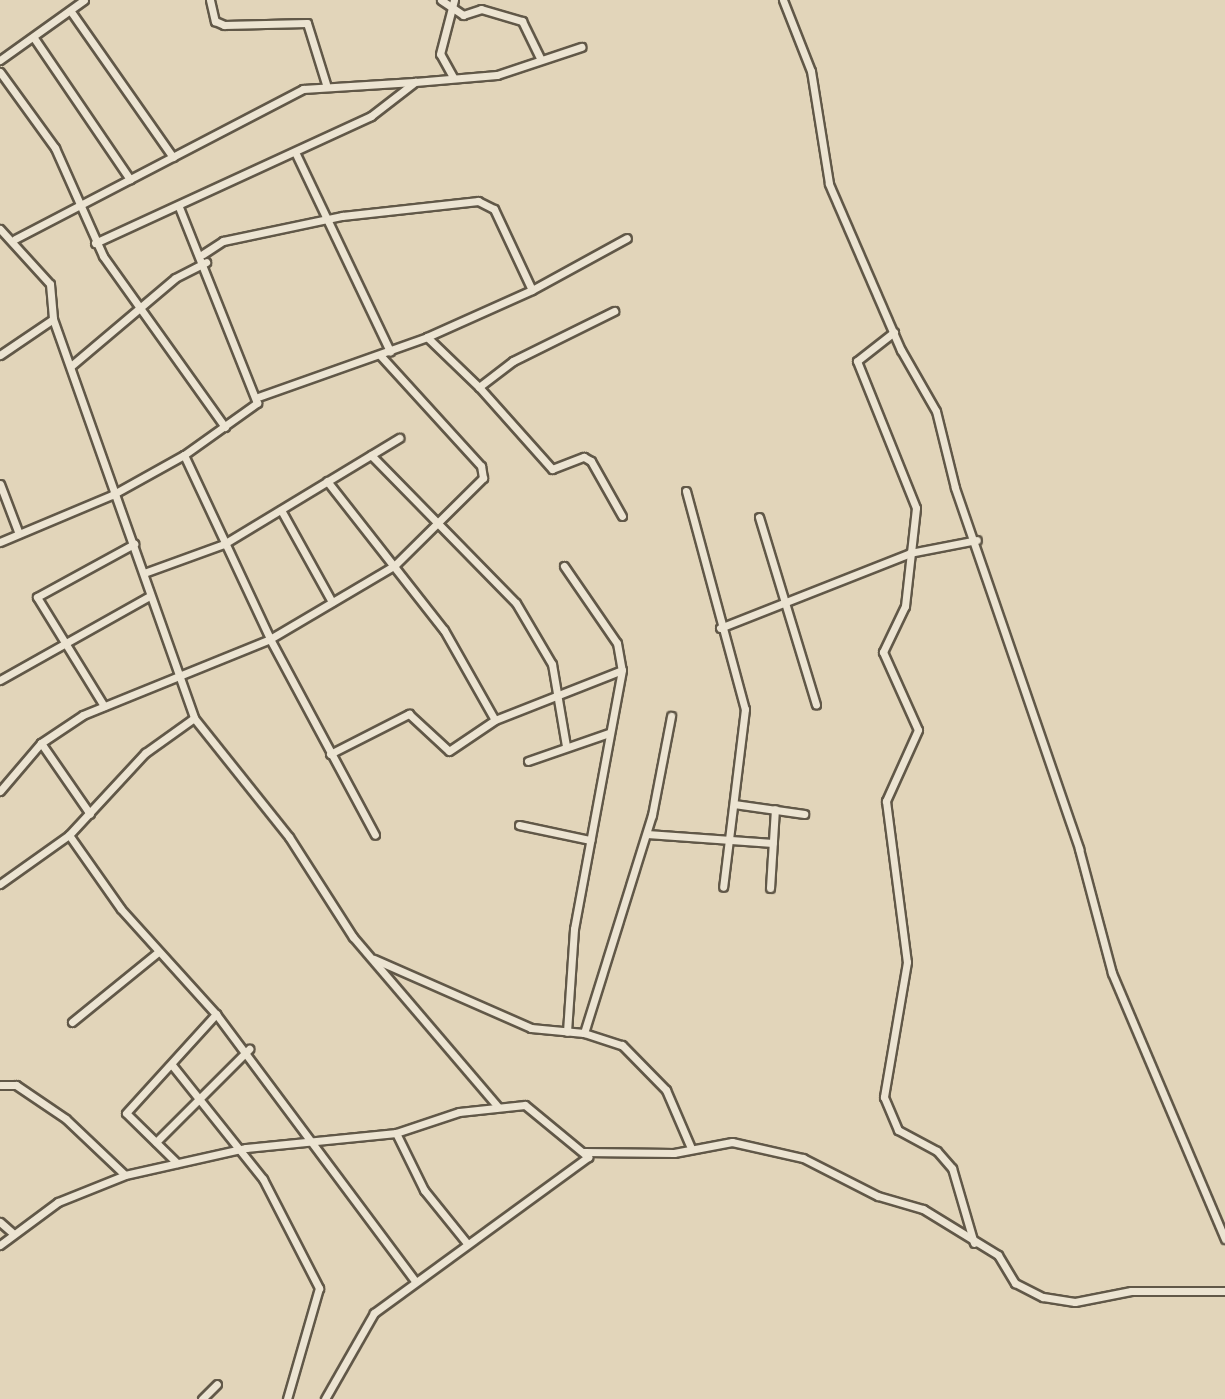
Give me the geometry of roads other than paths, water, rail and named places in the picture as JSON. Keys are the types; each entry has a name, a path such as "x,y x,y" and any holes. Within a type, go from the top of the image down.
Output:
{"street":[{"path":"0,60 72,13 84,0"},
{"path":"210,0 215,21 224,25 307,23 326,84"},
{"path":"441,0 463,15 481,9 522,21 541,60"},
{"path":"453,77 440,54 454,0"},
{"path":"783,0 811,71 829,184 894,332 936,411 951,478 977,540 1034,730 1079,849 1112,973 1225,1239"},
{"path":"72,13 173,157"},
{"path":"34,38 130,179"},
{"path":"15,239 303,89 326,84 415,82 497,75 581,47"},
{"path":"0,72 55,148 77,206 95,243 225,427"},
{"path":"95,243 179,207 386,108 415,82"},
{"path":"295,152 331,218 390,351"},
{"path":"202,254 223,240 331,218 428,202 487,202 532,290"},
{"path":"179,207 206,262 258,397"},
{"path":"0,229 15,239 50,284 53,319 71,366 112,495 144,573 148,597 180,673 194,718 289,837 373,959 498,1107"},
{"path":"0,542 112,495 184,455 251,411 258,397 427,337 532,290 627,238"},
{"path":"71,366 140,306 206,262"},
{"path":"479,387 513,362 614,311"},
{"path":"0,355 53,319"},
{"path":"894,332 857,364 916,508 903,614 883,652 918,730 886,801 907,962 884,1097 898,1130 937,1151 952,1168 974,1243"},
{"path":"427,337 479,387 550,467 591,461 622,516"},
{"path":"0,791 41,743 104,706 180,673 270,639 395,565 438,523 484,471 380,355"},
{"path":"144,573 224,544 400,438"},
{"path":"184,455 270,639 375,835"},
{"path":"371,455 516,603 552,664 561,692 566,746"},
{"path":"327,481 444,630 495,720"},
{"path":"0,484 19,534"},
{"path":"686,491 720,628 745,709 723,887"},
{"path":"281,510 332,602"},
{"path":"759,517 816,705"},
{"path":"720,628 784,600 910,553 977,540"},
{"path":"104,706 67,638 38,596 134,544"},
{"path":"564,566 617,643 622,670 574,929 567,1032"},
{"path":"0,680 67,638 148,597"},
{"path":"330,754 405,714 449,751 495,720 622,670"},
{"path":"584,1033 647,834 671,716"},
{"path":"0,884 69,835 145,753 194,718"},
{"path":"528,761 610,733"},
{"path":"41,743 90,814"},
{"path":"734,804 804,814"},
{"path":"770,888 775,810"},
{"path":"519,825 590,840"},
{"path":"647,834 773,843"},
{"path":"69,835 158,952 216,1014 247,1053 307,1142 414,1280"},
{"path":"72,1023 158,952"},
{"path":"373,959 531,1028 584,1033 622,1045 652,1070 691,1148"},
{"path":"177,1163 126,1113 216,1014"},
{"path":"156,1142 247,1053"},
{"path":"172,1065 242,1148 319,1288 287,1399"},
{"path":"0,1085 16,1084 66,1119 125,1175"},
{"path":"0,1245 58,1202 125,1175 242,1148 396,1133 459,1112 525,1105 581,1151 588,1162 466,1242 414,1280 369,1319 325,1399"},
{"path":"396,1133 424,1190 466,1242"},
{"path":"581,1151 691,1148 741,1143 803,1158 878,1196 909,1201 974,1243 998,1255 1015,1283 1059,1301 1131,1291 1225,1291"},
{"path":"0,1222 14,1234"},
{"path":"202,1399 217,1384"}]}
